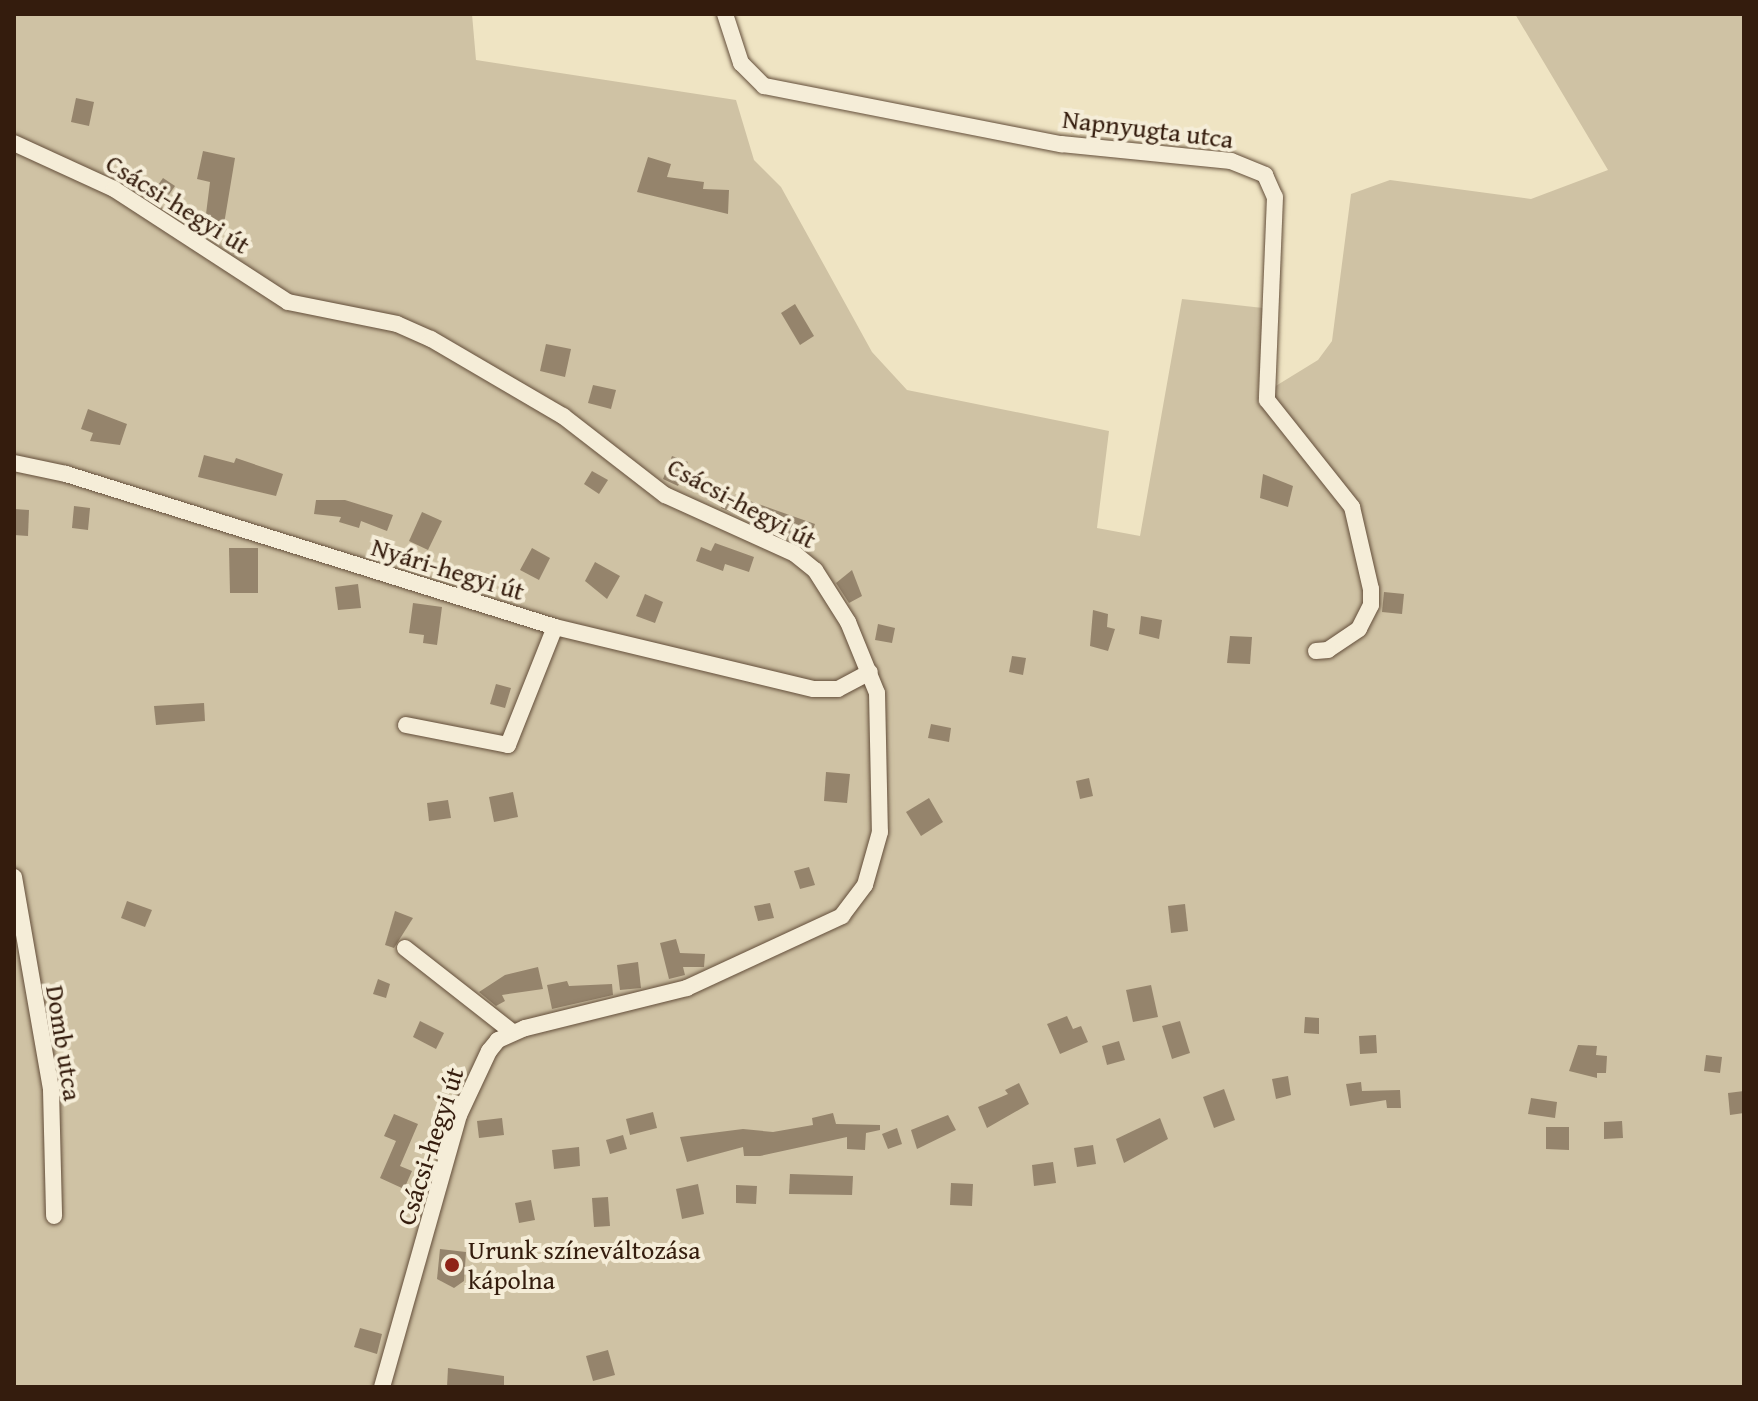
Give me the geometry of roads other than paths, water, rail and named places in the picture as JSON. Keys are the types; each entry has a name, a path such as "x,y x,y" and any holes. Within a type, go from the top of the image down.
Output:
{"street":[{"name":"Napnyugta utca","path":"725,14 741,63 764,86 1061,144 1231,161 1265,175 1275,197 1267,400 1352,507 1371,589 1368,617 1359,629 1328,650 1316,651"},
{"name":"Csácsi-hegyi út","path":"14,143 114,189 288,302 397,324 431,339 563,416 665,495 795,554 815,570 870,672 881,718 880,832 865,885 842,916 687,988 512,1032 489,1051 459,1115 382,1387"},
{"name":"Nyári-hegyi út","path":"14,463 66,474 555,627 814,689 838,689 870,672"},
{"path":"406,725 508,745 555,627"},
{"name":"Domb utca","path":"14,877 51,1090 54,1216"},
{"path":"405,948 512,1032"}],"place":[{"name":"Urunk színeváltozása kápolna","path":"452,1265"}]}
